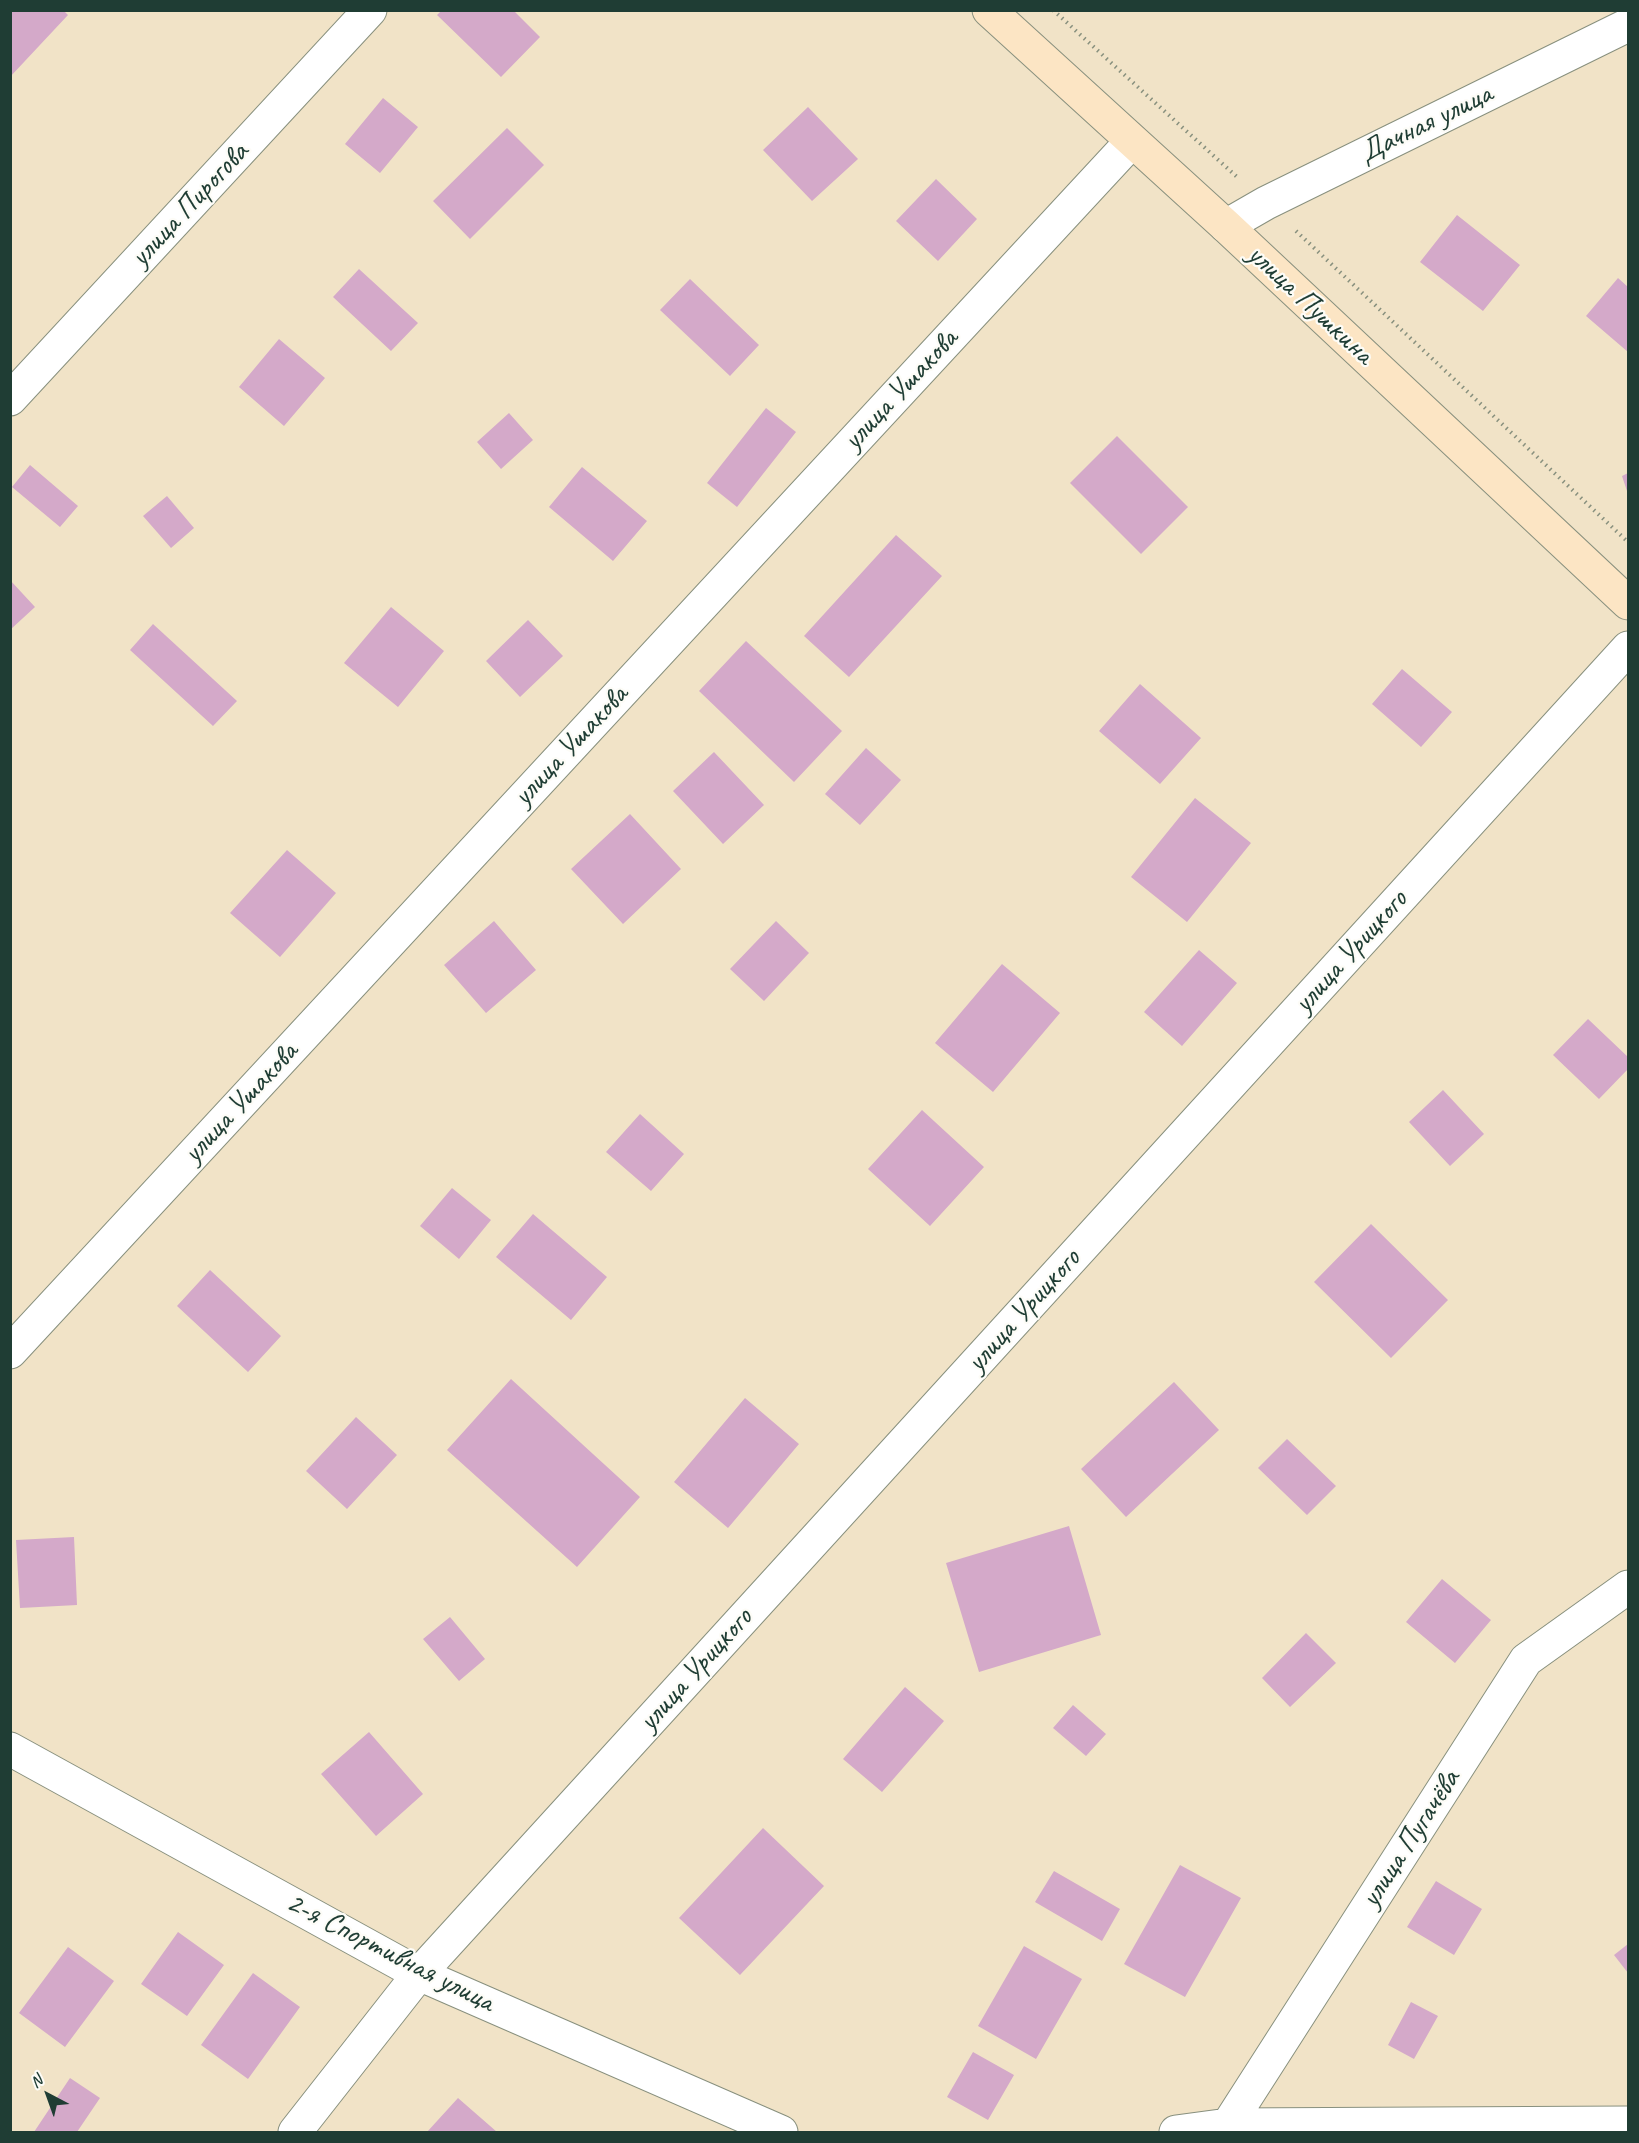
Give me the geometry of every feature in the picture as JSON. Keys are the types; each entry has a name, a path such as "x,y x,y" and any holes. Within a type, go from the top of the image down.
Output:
{"main road":[{"name":"улица Пушкина","path":"989,10 1226,226 1629,603"}],"street":[{"name":"улица Пирогова","path":"10,399 370,10"},
{"name":"Дачная улица","path":"1226,226 1266,203 1629,25"},
{"name":"улица Ушакова","path":"10,1352 1132,141"},
{"name":"улица Урицкого","path":"295,2133 419,1974 1629,648"},
{"name":"улица Пугачёва","path":"1228,2125 1526,1660 1629,1587"},
{"name":"2-я Спортивная улица","path":"10,1749 419,1974 781,2133"},
{"path":"1176,2133 1228,2125 1629,2123"}],"path":[{"path":"1053,10 1266,203 1629,542"}],"building":[{"path":"14,10 63,10 68,15 10,77 10,14"},
{"path":"442,10 513,10 540,37 501,77 437,15"},
{"path":"383,98 418,127 380,173 345,144"},
{"path":"808,107 858,159 812,201 763,150"},
{"path":"507,128 544,165 470,239 433,201"},
{"path":"936,179 977,219 938,261 896,221"},
{"path":"1457,215 1520,265 1483,311 1420,262"},
{"path":"359,269 418,323 391,351 333,297"},
{"path":"1618,278 1628,287 1628,352 1586,316"},
{"path":"690,279 759,345 730,376 660,310"},
{"path":"279,339 325,378 284,426 239,387"},
{"path":"766,408 796,432 737,507 707,483"},
{"path":"509,413 533,440 501,469 477,442"},
{"path":"1117,436 1188,507 1141,554 1070,483"},
{"path":"30,465 78,506 60,527 12,487"},
{"path":"582,467 647,521 613,561 549,507"},
{"path":"1628,473 1628,494 1622,476"},
{"path":"167,496 194,528 171,548 143,516"},
{"path":"896,535 942,576 849,677 804,636"},
{"path":"10,580 35,607 10,630"},
{"path":"391,607 444,651 398,707 344,663"},
{"path":"528,620 563,656 520,697 486,661"},
{"path":"153,624 237,701 213,726 130,650"},
{"path":"746,641 842,731 794,782 699,691"},
{"path":"1402,669 1452,712 1421,747 1372,704"},
{"path":"1140,684 1201,738 1160,784 1099,731"},
{"path":"866,748 901,780 860,825 825,794"},
{"path":"714,752 764,805 723,844 673,791"},
{"path":"1195,798 1251,843 1187,922 1131,877"},
{"path":"630,814 681,869 623,924 571,869"},
{"path":"287,850 336,893 280,957 230,913"},
{"path":"494,921 536,970 486,1013 444,965"},
{"path":"776,921 809,953 764,1001 730,969"},
{"path":"1199,950 1237,983 1182,1046 1144,1012"},
{"path":"1002,964 1060,1013 993,1092 935,1043"},
{"path":"1588,1019 1628,1057 1628,1069 1599,1099 1553,1055"},
{"path":"1443,1090 1484,1134 1450,1166 1409,1122"},
{"path":"922,1110 984,1167 930,1226 868,1169"},
{"path":"640,1114 684,1154 651,1191 606,1152"},
{"path":"452,1188 491,1220 459,1259 420,1226"},
{"path":"533,1214 607,1277 571,1320 496,1257"},
{"path":"1371,1224 1448,1300 1391,1358 1314,1282"},
{"path":"210,1270 281,1336 248,1372 177,1306"},
{"path":"511,1379 640,1497 577,1567 447,1450"},
{"path":"1174,1382 1219,1430 1126,1517 1081,1469"},
{"path":"745,1398 799,1444 728,1528 674,1482"},
{"path":"356,1417 397,1455 347,1509 306,1471"},
{"path":"1287,1439 1336,1486 1307,1515 1258,1468"},
{"path":"1069,1526 1101,1635 979,1672 946,1563"},
{"path":"74,1537 77,1605 20,1608 16,1540"},
{"path":"1442,1579 1491,1620 1455,1663 1406,1622"},
{"path":"450,1617 485,1659 459,1681 423,1639"},
{"path":"1306,1633 1336,1663 1290,1707 1262,1678"},
{"path":"905,1687 944,1721 882,1792 843,1759"},
{"path":"1073,1705 1106,1734 1086,1756 1053,1728"},
{"path":"369,1732 423,1794 376,1836 321,1774"},
{"path":"763,1828 824,1886 740,1975 679,1918"},
{"path":"1180,1865 1241,1898 1185,1997 1124,1964"},
{"path":"1054,1871 1120,1909 1102,1941 1035,1902"},
{"path":"1436,1881 1482,1909 1454,1955 1407,1927"},
{"path":"178,1932 224,1965 187,2016 141,1984"},
{"path":"1628,1944 1628,1973 1614,1955"},
{"path":"1024,1946 1082,1979 1036,2059 978,2026"},
{"path":"68,1947 114,1981 65,2047 19,2013"},
{"path":"253,1973 300,2007 248,2079 201,2045"},
{"path":"1411,2002 1438,2016 1414,2059 1388,2045"},
{"path":"973,2052 1014,2075 988,2120 947,2097"},
{"path":"70,2078 100,2098 77,2132 34,2132"},
{"path":"458,2098 497,2132 427,2132"}]}
